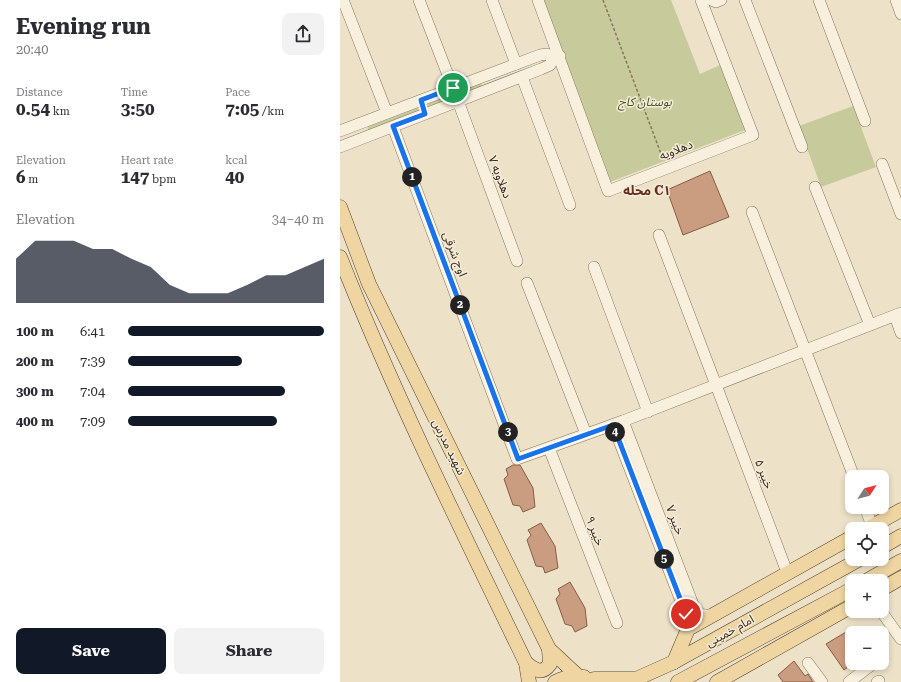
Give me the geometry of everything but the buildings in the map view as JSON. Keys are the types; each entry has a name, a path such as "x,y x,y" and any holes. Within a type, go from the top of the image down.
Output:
{"main road":[{"name":"شهید مدرس","path":"340,207 369,284 549,649 578,676"},
{"name":"شهید مدرس","path":"340,257 360,308 433,470 526,663 529,682"},
{"path":"880,522 901,510"},
{"path":"889,543 901,536"},
{"path":"674,662 688,629 845,541"},
{"path":"878,574 901,561"},
{"name":"امام خمینی","path":"578,676 597,681 635,680 674,662 847,566"},
{"path":"889,584 901,578"},
{"name":"امام خمینی","path":"679,682 845,593"},
{"path":"717,682 845,610"},
{"path":"526,663 535,670 541,671 547,669 550,664 549,649"},
{"path":"555,682 560,679 578,676"}],"street":[{"path":"343,0 387,113"},
{"path":"419,0 453,88"},
{"path":"492,0 516,64"},
{"name":"دهلاویه","path":"538,0 556,58 608,191 753,135 700,0"},
{"path":"711,0 716,2 721,0"},
{"path":"745,0 802,147"},
{"path":"819,0 865,121"},
{"path":"896,0 901,14"},
{"path":"340,131 516,64 547,54 556,58 550,65 522,77 365,136 340,147"},
{"path":"487,75 491,89"},
{"path":"522,77 570,205"},
{"path":"421,100 425,114"},
{"name":"دهلاویه ۷","path":"458,101 517,261"},
{"path":"363,122 365,136"},
{"name":"اوج شرقی","path":"393,126 518,459 549,448"},
{"path":"882,164 901,214"},
{"path":"815,187 870,325"},
{"path":"752,212 851,470"},
{"name":"خیبر ۵","path":"659,235 787,572"},
{"path":"594,267 648,412"},
{"path":"527,282 586,434"},
{"path":"549,448 648,412 898,315 901,333"},
{"name":"خیبر ۷","path":"618,423 690,612 688,629"},
{"name":"خیبر ۹","path":"549,448 617,623"},
{"path":"690,612 703,615 712,615"},
{"path":"886,618 901,639"},
{"path":"808,663 822,682"},
{"path":"855,680 866,670"}],"path":[{"path":"603,0 666,168"}],"green space":[{"name":"بوستان کاج","path":"542,0 671,0 700,74 720,65 745,130 610,182"},
{"path":"478,82 482,84 480,88 428,106 426,104"},
{"path":"417,106 420,112 368,130 367,124"},
{"path":"853,106 876,167 821,187 799,126"}],"district":[{"name":"محله C۱","path":"647,190"}],"route":[{"path":"453,88 421,100 425,114 393,126 518,459 613,425 686,614"}]}
